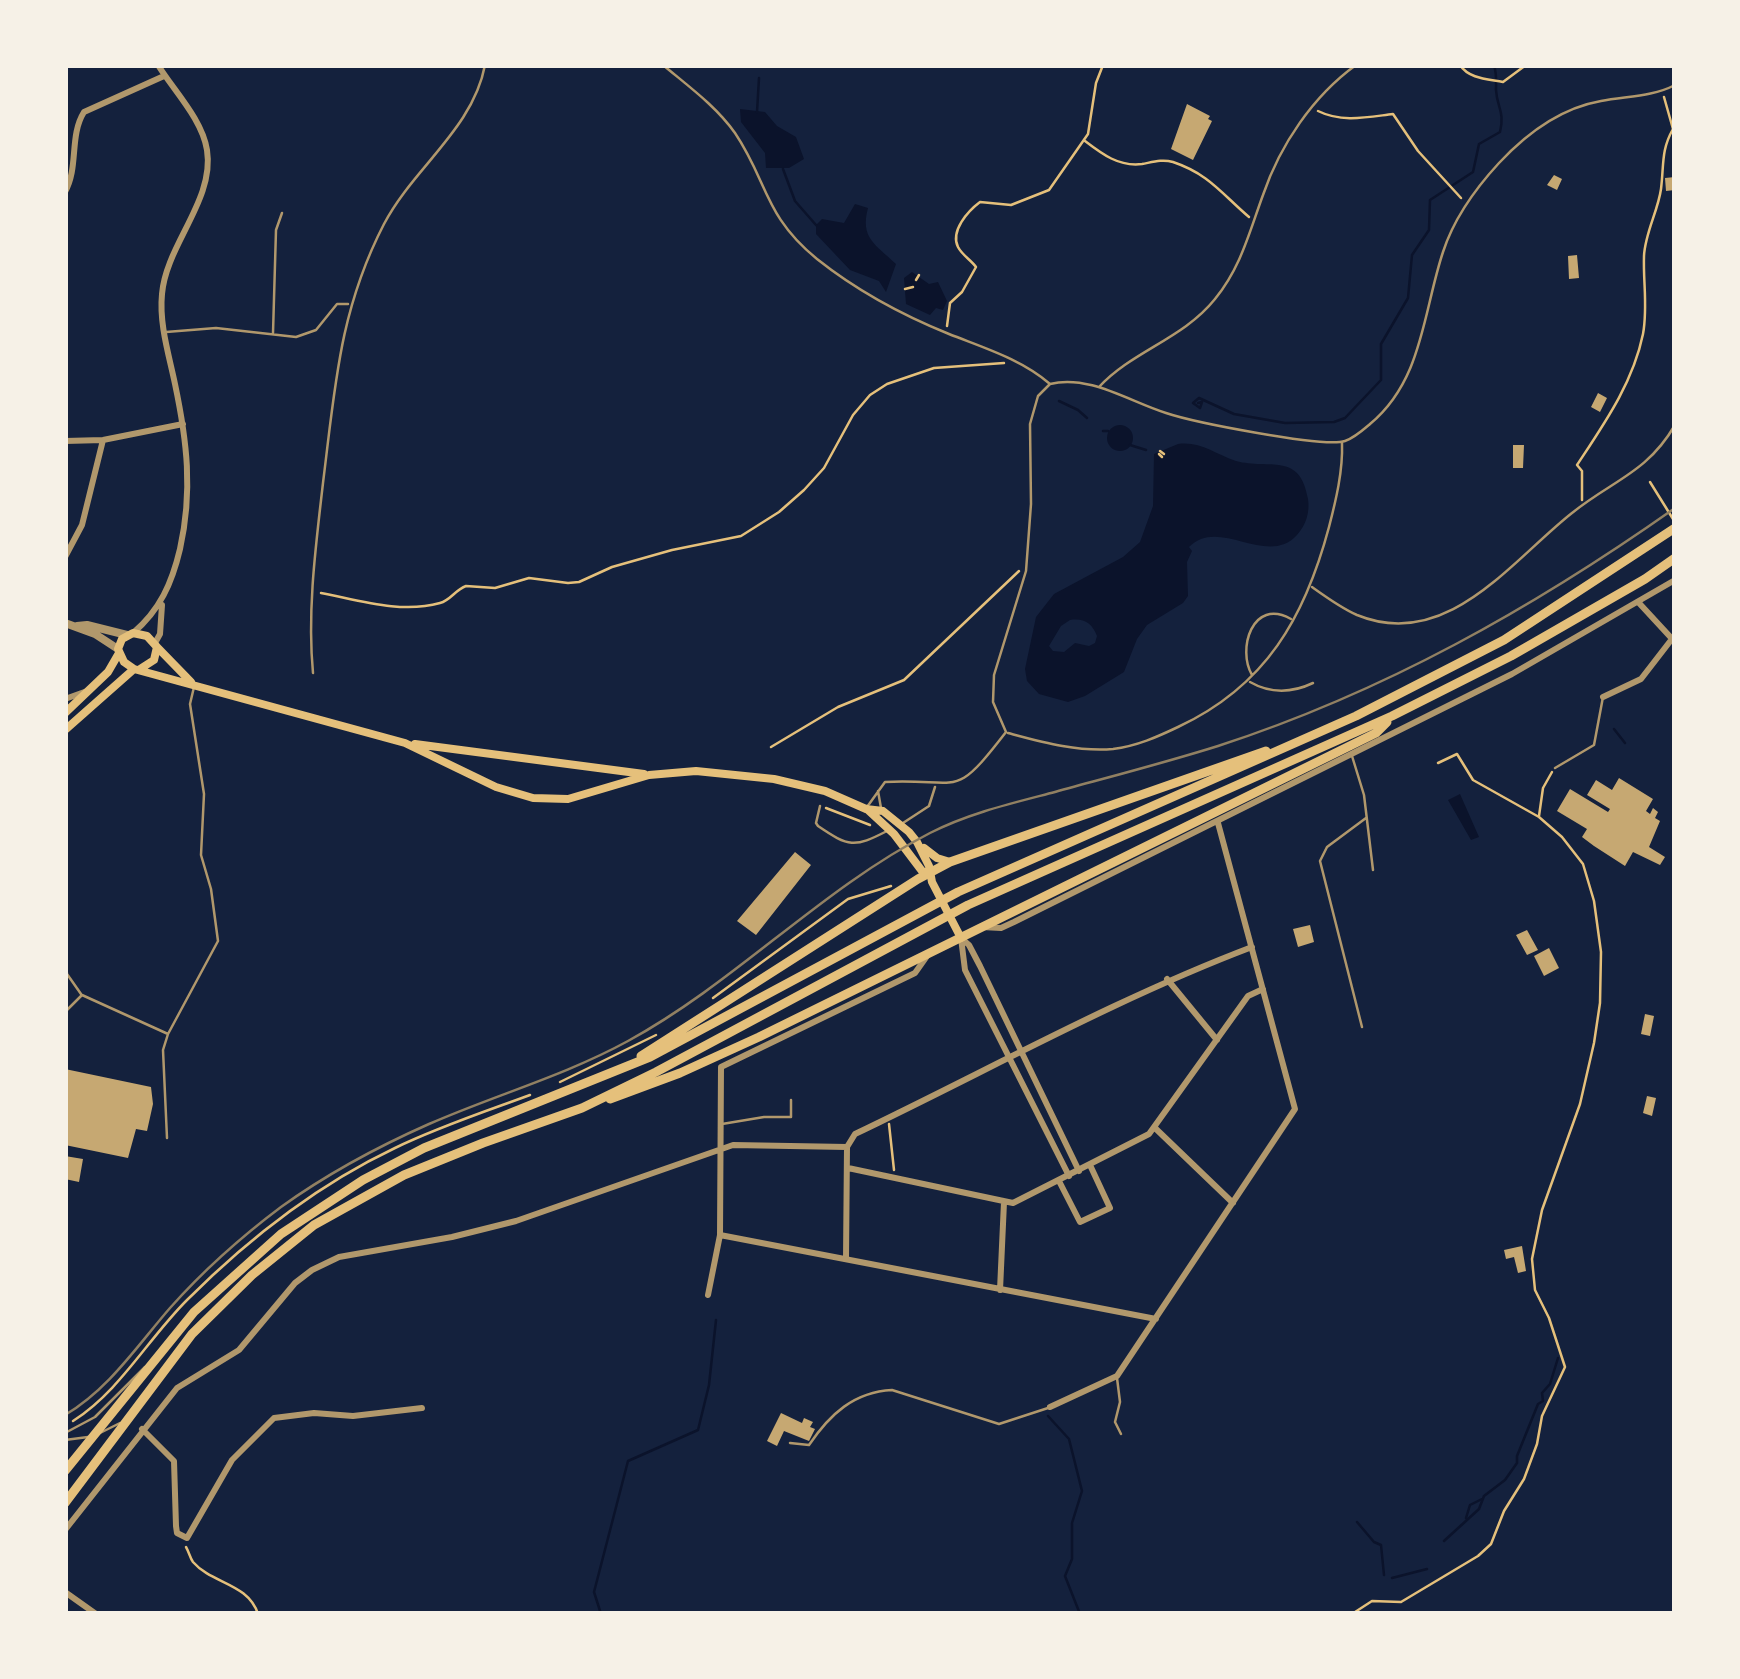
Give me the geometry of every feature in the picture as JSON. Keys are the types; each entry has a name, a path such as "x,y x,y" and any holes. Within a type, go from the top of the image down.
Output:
{"main road":[{"path":"65,1472 194,1312 242,1266 322,1204 411,1154 613,1073 695,1035 958,892 1304,739 1504,640 1675,526"},
{"path":"582,1108 968,905 1392,716 1606,603 1675,558"},
{"path":"65,713 108,672 130,634 144,634 194,685"},
{"path":"65,730 137,669 154,660 156,645"},
{"path":"118,651 124,662 137,669 404,743 649,775 717,772 825,791 882,811 917,842 959,936"},
{"path":"65,1503 192,1334 252,1275 314,1225 433,1162 680,1073 927,956 959,936 1376,733 1392,716"},
{"path":"613,1073 950,862 1234,760 1304,739"},
{"path":"404,743 496,787 533,798 568,799 649,775"},
{"path":"866,808 875,823 924,859 950,862"}],"street":[{"path":"156,645 162,604 188,509 189,469 164,332 163,287 208,162 203,135 158,65"},
{"path":"65,192 72,179 77,131 84,112 164,76"},
{"path":"65,440 102,440 183,424"},
{"path":"65,558 84,521 102,440"},
{"path":"981,927 991,929 1014,922 1352,756 1512,674 1675,580"},
{"path":"1603,697 1641,679 1674,638 1639,602"},
{"path":"77,626 130,634 162,604"},
{"path":"65,623 118,651"},
{"path":"65,699 91,689"},
{"path":"1050,1407 1117,1376 1295,1109 1218,823"},
{"path":"959,936 969,945 1079,1170"},
{"path":"959,936 965,970 1069,1176"},
{"path":"846,1259 847,1147 855,1134 1167,979 1252,946"},
{"path":"708,1296 720,1235 721,1067 915,973 927,956"},
{"path":"1167,979 1216,1040"},
{"path":"848,1168 1013,1203 1139,1141 1155,1128 1248,996 1262,989"},
{"path":"982,1006 997,1000"},
{"path":"1039,1116 1049,1111"},
{"path":"1155,1128 1234,1203"},
{"path":"65,1530 142,1429 186,1380 238,1350 300,1279 339,1258 452,1238 516,1221 733,1146 847,1147"},
{"path":"1059,1181 1080,1222 1110,1208 1090,1165"},
{"path":"1000,1290 1004,1202"},
{"path":"720,1235 1156,1319"},
{"path":"142,1429 174,1461 176,1526 181,1536 187,1538 217,1480 274,1418 314,1413 353,1416 422,1408"},
{"path":"65,1592 96,1614"}],"lane":[{"path":"313,673 314,592 338,352 350,304 384,225 414,178 466,114 476,97 485,65"},
{"path":"663,65 730,126 774,214 795,240 857,287 945,332 1034,370 1050,384"},
{"path":"1098,388 1120,368 1168,340 1208,307 1242,259 1272,171 1312,108 1337,79 1356,65"},
{"path":"1006,732 992,702 994,675 1026,571 1031,504 1029,430 1038,396 1050,384 1078,382 1167,414 1213,425 1342,442 1380,416 1406,378 1420,343 1443,251 1466,204 1509,153 1560,115 1588,104 1662,91 1675,85"},
{"path":"273,335 276,230 282,213"},
{"path":"164,332 216,328 296,338 309,334 336,304 350,304"},
{"path":"1310,586 1342,608 1372,620 1413,622 1461,605 1489,588 1582,505 1650,461 1675,425"},
{"path":"1006,732 1084,749 1130,746 1200,717 1248,682 1276,649 1310,586 1333,511 1342,442"},
{"path":"1253,676 1247,662 1256,622 1262,615 1278,612 1293,620"},
{"path":"1248,682 1286,691 1313,683"},
{"path":"167,1138 163,1071 168,1034 216,947 210,889 201,855 204,794 190,704 194,685"},
{"path":"1555,768 1594,745 1603,697"},
{"path":"866,808 885,782 935,785 966,779 1006,732"},
{"path":"1352,756 1359,771 1373,870"},
{"path":"820,806 818,826 848,844 859,845 929,806 935,785"},
{"path":"878,790 882,811"},
{"path":"1362,1027 1320,860 1327,847 1366,818"},
{"path":"65,958 67,974 82,995 168,1034"},
{"path":"65,1012 82,995"},
{"path":"720,1124 792,1117 791,1100"},
{"path":"65,1433 96,1417 150,1363"},
{"path":"1117,1376 1120,1402 1115,1422 1122,1434"},
{"path":"790,1443 809,1445 842,1407 880,1391 892,1390 999,1424 1050,1407"},
{"path":"65,1440 94,1436 130,1417"}],"path":[{"path":"945,332 950,303 962,292 976,267 960,250 956,236 969,211 980,202 1011,204 1048,190 1085,141 1103,65"},
{"path":"1460,65 1465,72 1503,82 1526,65"},
{"path":"1582,505 1582,472 1577,465 1614,406 1634,366 1642,335 1646,306 1644,256 1660,194 1663,146 1673,129 1662,91"},
{"path":"1312,108 1349,119 1394,114 1418,151 1466,204"},
{"path":"1085,141 1118,162 1168,160 1199,172 1254,222"},
{"path":"916,280 919,275"},
{"path":"906,288 913,287"},
{"path":"314,592 382,604 432,604 445,602 466,586 495,588 529,578 568,584 672,550 741,536 779,512 804,490 824,468 853,415 887,384 934,368 1014,360"},
{"path":"1650,482 1675,526"},
{"path":"770,746 849,702 888,690 904,680 1018,571 1026,571"},
{"path":"1352,1614 1372,1601 1401,1602 1492,1544 1504,1511 1524,1479 1542,1416 1565,1367 1535,1290 1533,1244 1587,1077 1600,1003 1594,901 1583,864 1562,837 1539,817 1472,780 1457,754 1438,762"},
{"path":"1539,817 1542,788 1555,768"},
{"path":"820,806 875,823"},
{"path":"712,999 848,899 898,882"},
{"path":"559,1083 666,1028"},
{"path":"493,1108 532,1094"},
{"path":"889,1122 894,1172"},
{"path":"181,1536 194,1564 240,1589 258,1614"}],"water":[{"path":"740,109 765,112 777,126 796,137 804,159 789,168 766,168 765,153 741,122"},
{"path":"855,204 868,208 868,234 896,264 886,292 879,281 850,270 816,234 816,225 822,219 844,223"},
{"path":"912,272 929,284 938,282 947,301 943,310 936,308 930,315 906,304 904,278"},
{"path":"1120,425 1129,429 1133,438 1129,447 1120,451 1111,447 1107,438 1111,429"},
{"path":"1186,444 1236,461 1290,468 1304,484 1308,499 1305,523 1285,544 1272,546 1228,538 1201,539 1189,547 1192,551 1187,562 1188,596 1147,625 1124,672 1068,702 1039,694 1027,681 1025,669 1036,617 1054,594 1123,557 1140,542 1153,506 1154,454","holes":["1070,620 1087,622 1097,636 1095,643 1075,643 1064,652 1053,651 1049,646 1061,626"]},
{"path":"1460,794 1479,837 1471,840 1448,800"}],"building":[{"path":"1187,104 1210,116 1212,121 1193,160 1171,149"},
{"path":"1554,175 1562,179 1557,190 1547,185"},
{"path":"1675,177 1675,190 1666,191 1665,178"},
{"path":"1577,255 1579,278 1569,279 1568,256"},
{"path":"1598,393 1607,398 1600,412 1591,407"},
{"path":"1513,445 1524,445 1523,468 1513,468"},
{"path":"1619,778 1653,799 1646,811 1650,814 1653,808 1660,821 1649,847 1665,857 1660,865 1633,852 1625,866 1582,837 1587,829 1557,811 1570,789 1608,812 1610,809 1587,795 1596,780 1612,790"},
{"path":"795,852 811,865 756,935 737,921"},
{"path":"1310,925 1314,942 1298,947 1293,929"},
{"path":"1527,930 1538,950 1527,955 1516,935"},
{"path":"1549,948 1559,968 1544,976 1534,956"},
{"path":"1645,1014 1654,1016 1650,1036 1641,1034"},
{"path":"65,1069 151,1087 153,1104 147,1131 136,1129 128,1158 65,1145"},
{"path":"1647,1096 1656,1098 1652,1116 1643,1113"},
{"path":"65,1156 83,1159 79,1182 65,1179"},
{"path":"1522,1246 1526,1271 1518,1273 1514,1257 1506,1259 1504,1250"},
{"path":"781,1413 802,1423 804,1418 813,1422 810,1427 815,1429 809,1441 784,1431 777,1446 767,1441"}],"waterway":[{"path":"1198,403 1202,402 1200,408 1193,403 1199,398 1234,414 1285,423 1334,422 1345,418 1381,380 1381,344 1408,298 1412,255 1429,230 1430,200 1473,172 1479,144 1500,132 1494,65"},
{"path":"757,112 759,78"},
{"path":"783,169 795,201 816,225"},
{"path":"1059,401 1087,418"},
{"path":"1103,431 1108,431"},
{"path":"1130,445 1146,450"},
{"path":"1614,729 1625,743"},
{"path":"601,1614 594,1592 628,1461 698,1430 709,1385 716,1320"},
{"path":"1444,1541 1479,1509 1484,1496 1505,1480 1517,1463 1558,1358"},
{"path":"1048,1416 1069,1439 1082,1491 1072,1523 1072,1559 1065,1576 1080,1614"},
{"path":"1466,1518 1470,1505 1482,1499"},
{"path":"1357,1522 1381,1545 1384,1575"},
{"path":"1392,1578 1427,1569"}],"tram line":[{"path":"65,1415 109,1380 209,1268 298,1195 410,1133 579,1065 628,1041 705,991 852,881 930,833 991,809 1218,746 1339,700 1512,613 1675,508"}]}
